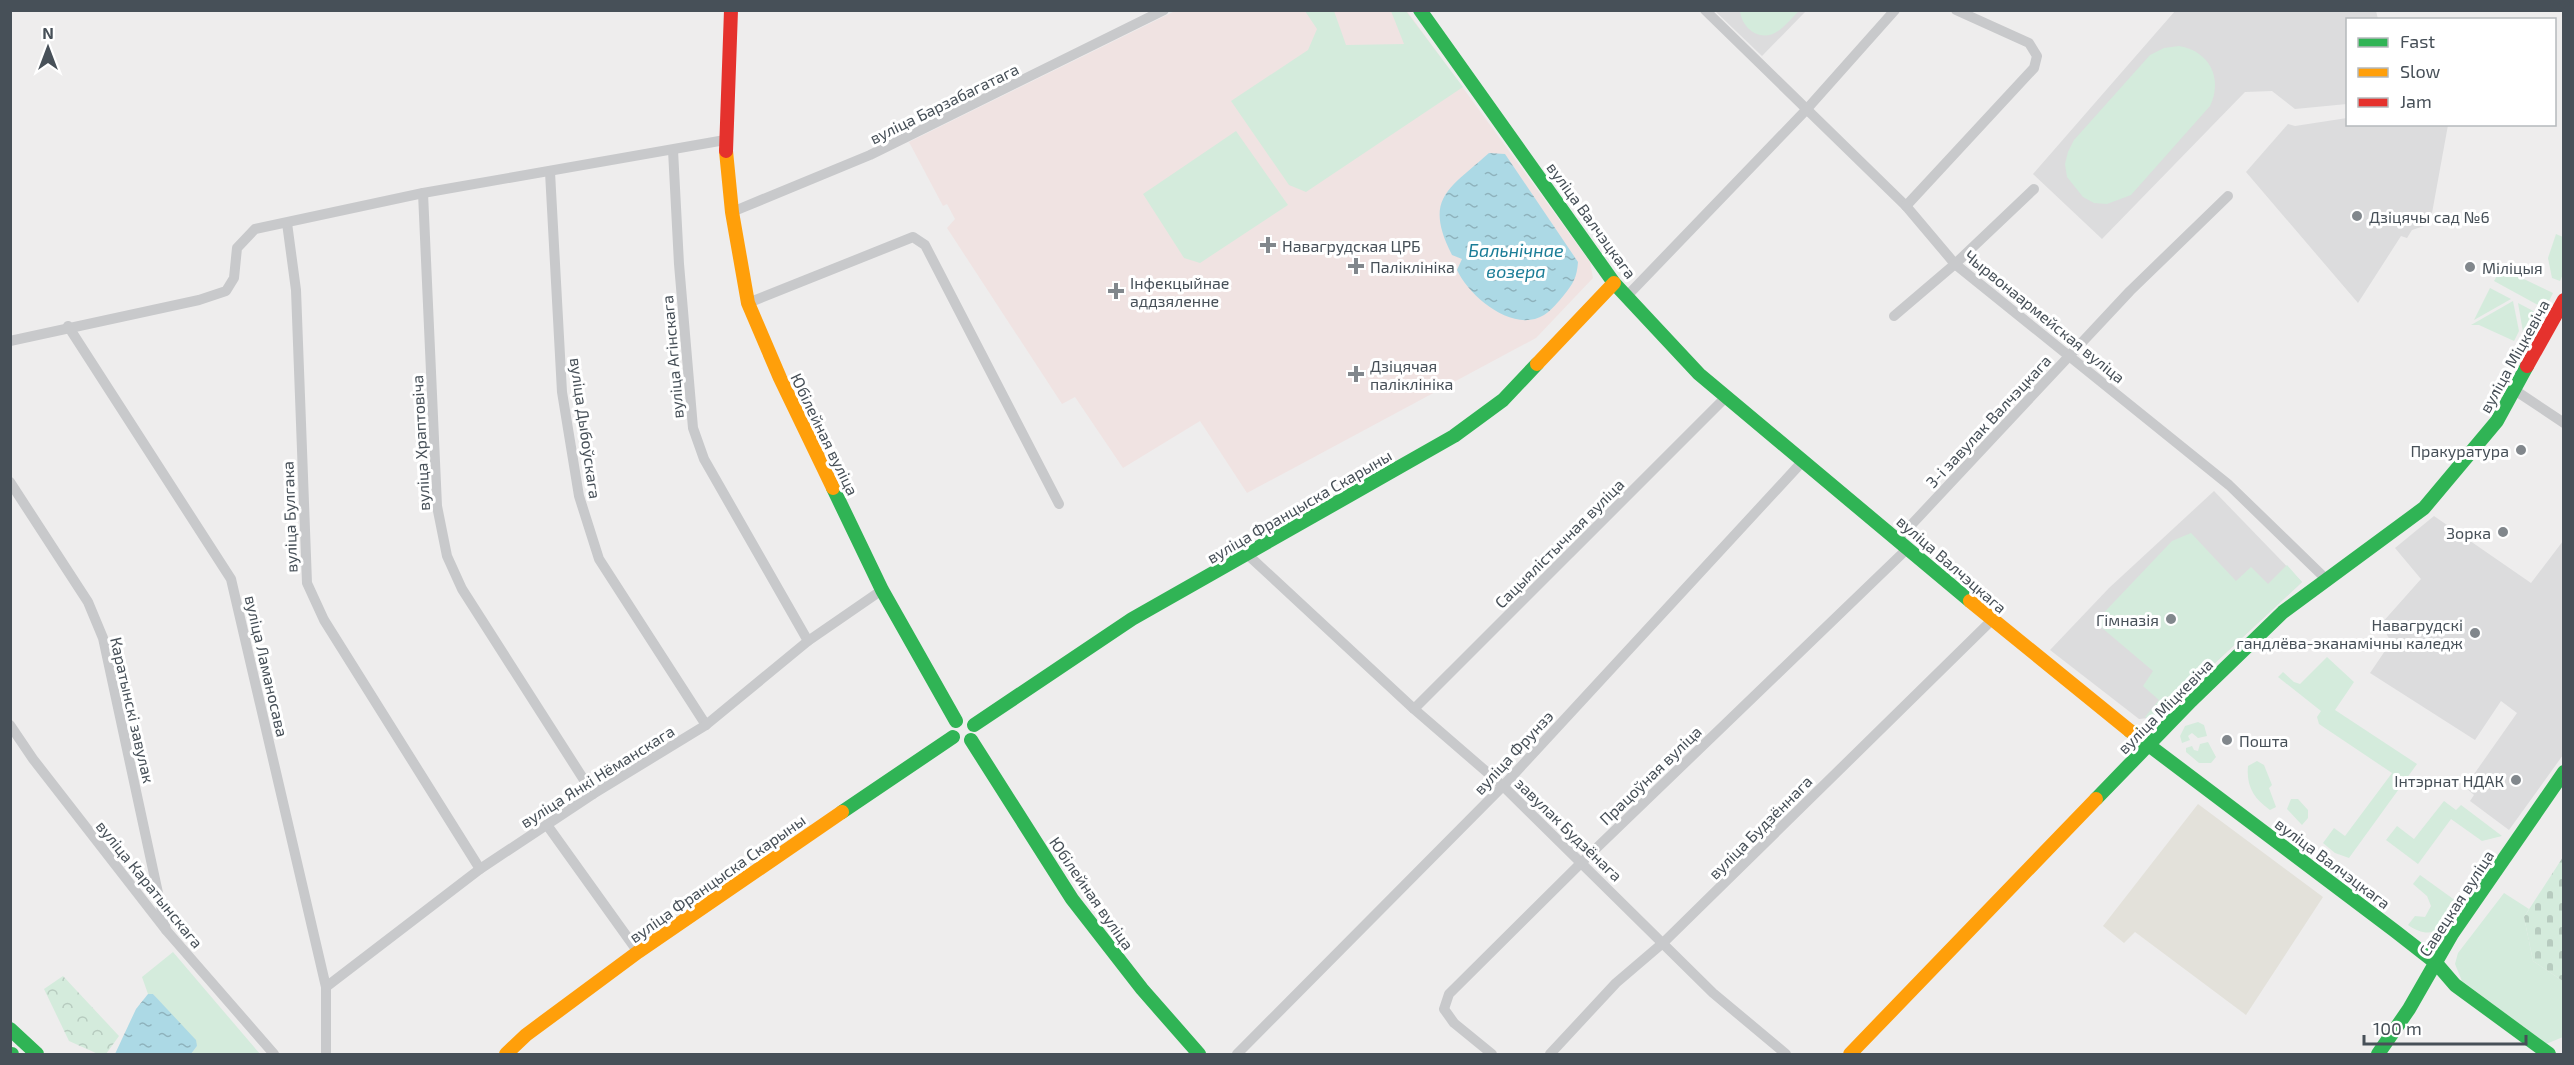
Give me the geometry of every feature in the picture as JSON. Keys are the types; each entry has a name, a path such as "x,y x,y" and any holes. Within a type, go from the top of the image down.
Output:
{"street":[{"name":"Юбілейная вуліца","path":"731,10 725,140 732,212 748,303 785,389 882,590 956,721"},
{"name":"вуліца Барзабагатага","path":"732,212 880,150 1164,10"},
{"name":"вуліца Валчэцкага","path":"1420,10 1614,283 1676,352 1725,398 1903,543 1992,620 2148,746 2436,963 2455,985 2550,1054"},
{"name":"Чырвонаармейская вуліца","path":"1705,10 1906,206 1955,264 2071,355 2229,485 2328,581"},
{"path":"1627,296 1806,110 1895,10"},
{"path":"1906,206 2034,68 2037,56 2028,43 1956,10"},
{"path":"10,341 68,326 199,300 226,291 234,278 237,248 255,229 423,193 725,140"},
{"name":"вуліца Агінскага","path":"673,150 679,264 693,428 704,459 808,641"},
{"name":"вуліца Дыбоўскага","path":"550,172 562,392 579,496 598,559 706,725"},
{"path":"1894,316 1955,264 2034,189"},
{"name":"вуліца Храптовіча","path":"423,193 437,506 447,556 462,589 593,794"},
{"name":"3-і завулак Валчэцкага","path":"1903,543 2130,291 2228,196"},
{"name":"вуліца Булгака","path":"287,223 296,290 306,583 324,620 480,869"},
{"path":"748,303 913,237 925,245 1059,504"},
{"name":"вуліца Францыска Скарыны","path":"974,725 1132,619 1454,436 1503,400 1614,283"},
{"name":"вуліца Міцкевіча","path":"1850,1054 2148,746 2283,612 2424,508 2497,422 2564,300"},
{"name":"вуліца Ламаносава","path":"68,326 231,579 326,987 326,1054"},
{"path":"2516,391 2564,423"},
{"name":"Сацыялістычная вуліца","path":"1414,709 1725,398"},
{"name":"вуліца Фрунзэ","path":"1237,1054 1503,786 1802,462"},
{"name":"Каратынскі завулак","path":"10,482 88,602 103,638 166,930"},
{"name":"Працоўная вуліца","path":"1492,1054 1454,1023 1444,1009 1449,994 1903,543"},
{"name":"завулак Будзёнага","path":"1248,555 1414,709 1503,786 1664,942 1713,993 1786,1054"},
{"name":"вуліца Янкі Нёманскага","path":"326,987 480,869 593,794 706,725 808,641 882,590"},
{"name":"вуліца Будзённага","path":"1550,1054 1616,983 1664,942 1992,620"},
{"path":"964,719 974,725 975,734 971,740 962,743 953,737 952,728 956,721 964,719"},
{"name":"вуліца Каратынскага","path":"10,725 33,759 166,930 274,1054"},
{"name":"вуліца Францыска Скарыны","path":"506,1054 526,1035 638,952 953,737"},
{"name":"Юбілейная вуліца","path":"971,740 1072,899 1142,989 1199,1054"},
{"name":"Савецкая вуліца","path":"2378,1054 2436,963 2452,933 2564,772"},
{"path":"547,825 638,952"},
{"path":"10,1029 37,1054"}],"shaded area":[{"name":"Навагрудская ЦРБ","path":"1175,11 1407,11 1590,262 1593,278 1536,338 1247,493 1200,421 1123,468 1075,397 1062,404 947,228 955,219 947,204 943,206 909,142"},
{"path":"1715,11 1806,11 1762,56"},
{"path":"2175,11 2376,11 2378,18 2346,18 2346,104 2295,109 2272,91 2245,92 2102,239 2033,174"},
{"name":"Дзіцячы сад №6","path":"2346,118 2346,126 2448,126 2430,224 2412,230 2407,238 2401,236 2358,303 2246,172 2288,124 2295,126"},
{"name":"Гімназія","path":"2214,491 2302,582 2157,717 2139,719 2050,650 2109,588"},
{"name":"Навагрудскі гандлёва-эканамічны каледж","path":"2434,516 2531,583 2563,541 2563,755 2509,830 2470,801 2474,795 2465,787 2517,713 2501,701 2475,740 2370,673 2391,642 2381,624 2421,579 2395,548"},
{"path":"2198,804 2323,897 2246,1015 2135,932 2124,943 2103,926"}],"green space":[{"path":"1740,10 1799,11 1781,29 1772,34 1759,35 1744,23"},
{"path":"1305,11 1334,11 1346,45 1404,44 1391,11 1406,11 1463,87 1306,192 1289,185 1231,101 1308,50 1317,29"},
{"path":"2179,46 2199,54 2211,68 2215,86 2210,106 2131,195 2107,204 2094,203 2083,197 2067,177 2065,164 2074,140 2150,55 2164,48"},
{"path":"1236,131 1288,205 1200,263 1184,258 1143,194"},
{"path":"2556,234 2563,237 2563,274 2560,281 2552,278 2548,258"},
{"path":"2501,268 2553,293 2545,309 2494,281"},
{"path":"2490,288 2511,299 2474,320"},
{"path":"2513,301 2519,331 2514,341 2479,325 2471,325"},
{"path":"2518,303 2541,315 2531,336 2523,332"},
{"name":"Гімназія","path":"2191,533 2236,581 2251,567 2268,584 2287,565 2302,582 2157,717 2147,718 2145,717 2159,700 2143,686 2153,671 2095,622 2172,541"},
{"path":"2327,657 2354,682 2335,710 2417,764 2349,858 2335,853 2323,843 2334,828 2345,836 2392,773 2319,724 2317,717 2321,711 2278,677 2283,672 2294,682 2300,684"},
{"path":"2198,722 2204,725 2207,736 2198,738 2192,733 2188,736 2190,740 2182,743 2180,736 2185,726"},
{"path":"2208,742 2216,757 2211,763 2199,763 2186,752 2186,748 2192,746 2198,751 2200,744"},
{"path":"2257,761 2264,765 2272,785 2269,788 2276,807 2270,810 2255,797 2248,780 2248,766"},
{"path":"2291,799 2298,799 2308,810 2308,818 2302,825 2287,809"},
{"path":"2444,801 2456,810 2461,805 2502,836 2482,841 2451,819 2418,864 2386,840 2397,826 2414,839"},
{"path":"2563,857 2563,981 2533,961 2524,917"},
{"path":"2420,875 2456,901 2456,906 2445,924 2435,931 2420,931 2408,925 2415,916 2425,917 2431,906 2427,896 2413,884"},
{"path":"2504,893 2529,909 2524,917 2533,961 2563,981 2563,1037 2546,1044 2462,981 2455,964 2458,953"},
{"path":"173,952 260,1054 191,1054 197,1046 153,994 148,994 142,977"},
{"path":"63,976 119,1036 106,1054 98,1054 69,1041 44,989"}],"water":[{"name":"Бальнічнае возера","path":"1489,153 1505,154 1578,262 1574,280 1564,295 1547,313 1532,320 1519,320 1506,316 1493,309 1471,291 1457,270 1462,259 1452,255 1444,236 1440,207 1445,196 1462,176"},
{"path":"148,994 153,994 196,1040 197,1046 191,1054 115,1054 136,1009"}],"traffic: fast":[{"path":"1420,10 1614,283 1699,374 1970,601"},
{"path":"974,725 1132,619 1454,436 1503,400 1537,364"},
{"path":"2096,799 2191,701 2283,612 2424,508 2497,421 2527,366"},
{"path":"833,488 882,590 956,721"},
{"path":"2130,731 2395,931 2436,963 2455,985 2549,1054"},
{"path":"842,812 953,737"},
{"path":"971,740 1072,899 1142,989 1199,1054"},
{"path":"2378,1054 2409,1009 2452,934 2564,772"},
{"path":"10,1029 37,1054"}],"traffic: slow":[{"path":"726,151 732,212 748,303 780,378 833,488"},
{"path":"1537,364 1614,283"},
{"path":"1970,601 2130,731"},
{"path":"1850,1054 2096,799"},
{"path":"506,1054 526,1035 638,952 842,812"}],"traffic: jam":[{"path":"726,151 731,10"},
{"path":"2527,366 2564,300"}],"place":[{"name":"Дзіцячы сад №6","path":"2357,216"},
{"name":"Навагрудская ЦРБ","path":"1268,245"},
{"name":"Паліклініка","path":"1356,266"},
{"name":"Міліцыя","path":"2470,267"},
{"name":"Інфекцыйнае аддзяленне","path":"1116,291"},
{"name":"Дзіцячая паліклініка","path":"1356,374"},
{"name":"Пракуратура","path":"2521,450"},
{"name":"Зорка","path":"2503,532"},
{"name":"Гімназія","path":"2171,619"},
{"name":"Навагрудскі гандлёва-эканамічны каледж","path":"2475,633"},
{"name":"Пошта","path":"2227,740"},
{"name":"Інтэрнат НДАК","path":"2516,780"}]}
